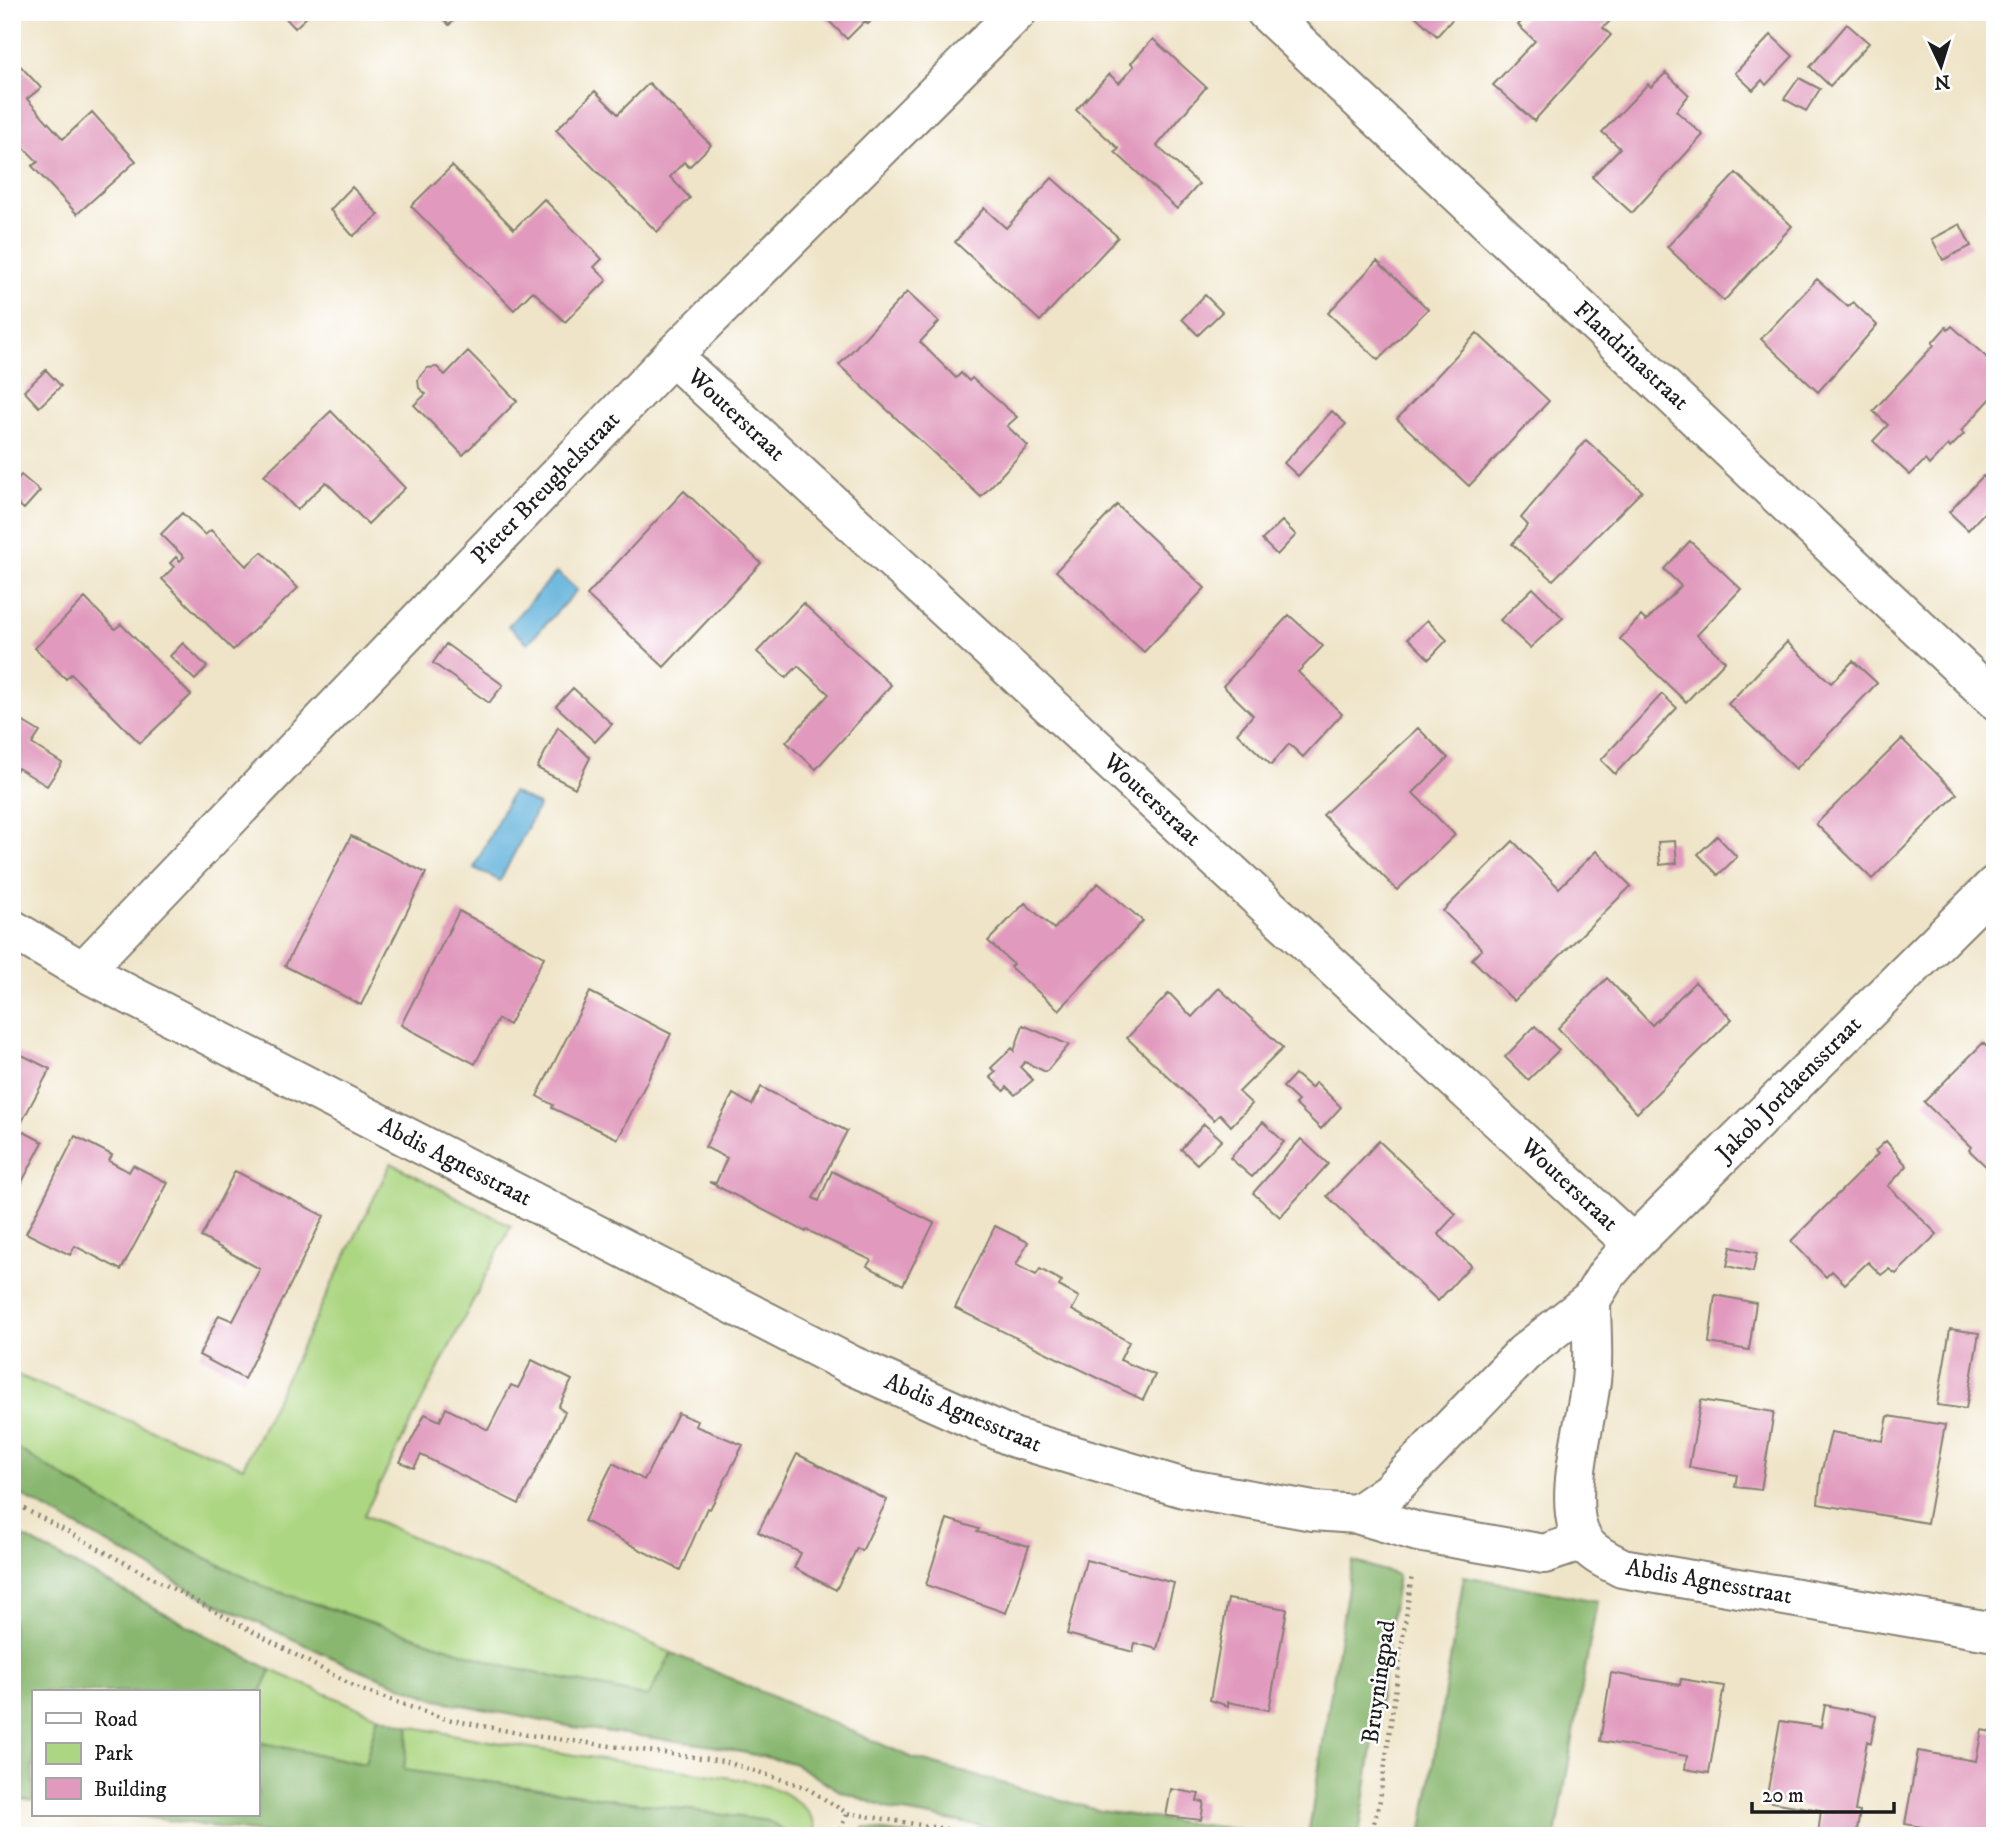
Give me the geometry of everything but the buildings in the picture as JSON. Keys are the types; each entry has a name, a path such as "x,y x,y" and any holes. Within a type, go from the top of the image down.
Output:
{"street":[{"name":"Pieter Breughelstraat","path":"83,971 672,356 1017,12"},
{"name":"Flandrinastraat","path":"1266,12 1995,700"},
{"name":"Wouterstraat","path":"672,356 1633,1244"},
{"name":"Jakob Jordaensstraat","path":"1357,1514 1389,1492 1524,1353 1591,1300 1607,1274 1633,1244 1995,885"},
{"name":"Abdis Agnesstraat","path":"12,929 83,971 851,1365 1015,1438 1184,1488 1313,1511 1357,1514 1418,1532 1545,1554 1583,1541 1598,1555 1622,1568 1995,1632"},
{"path":"1583,1541 1575,1517 1574,1497 1591,1379 1591,1300"}],"path":[{"path":"12,1502 359,1689 442,1718 528,1735 724,1761 805,1787 846,1813 989,1836"},
{"name":"Bruyningpad","path":"1370,1836 1379,1806 1418,1532"},
{"path":"838,1836 846,1813"}],"green space":[{"path":"391,1163 511,1226 364,1515 672,1653 648,1697 507,1667 267,1588 153,1532 12,1445 12,1373 243,1467"},
{"path":"12,1445 153,1532 267,1588 507,1667 648,1697 672,1653 913,1758 1101,1811 1284,1836 1036,1836 893,1810 840,1791 793,1763 713,1746 573,1727 437,1700 346,1664 209,1600 12,1490"},
{"path":"12,1531 271,1670 259,1697 259,1690 32,1690 32,1801 12,1798"},
{"path":"1352,1561 1398,1575 1359,1836 1308,1836"},
{"path":"1464,1576 1597,1601 1556,1836 1421,1836"},
{"path":"271,1670 378,1716 365,1764 259,1742 259,1697"},
{"path":"378,1716 409,1726 404,1770 768,1821 793,1836 281,1836 137,1816 259,1816 259,1742 365,1764"},
{"path":"409,1726 530,1748 719,1776 770,1787 800,1805 814,1822 816,1836 793,1836 768,1821 403,1770"},
{"path":"864,1828 915,1836 859,1836"}],"water":[{"path":"557,572 577,590 528,643 508,626"},
{"path":"512,792 539,805 500,881 474,868"}]}
